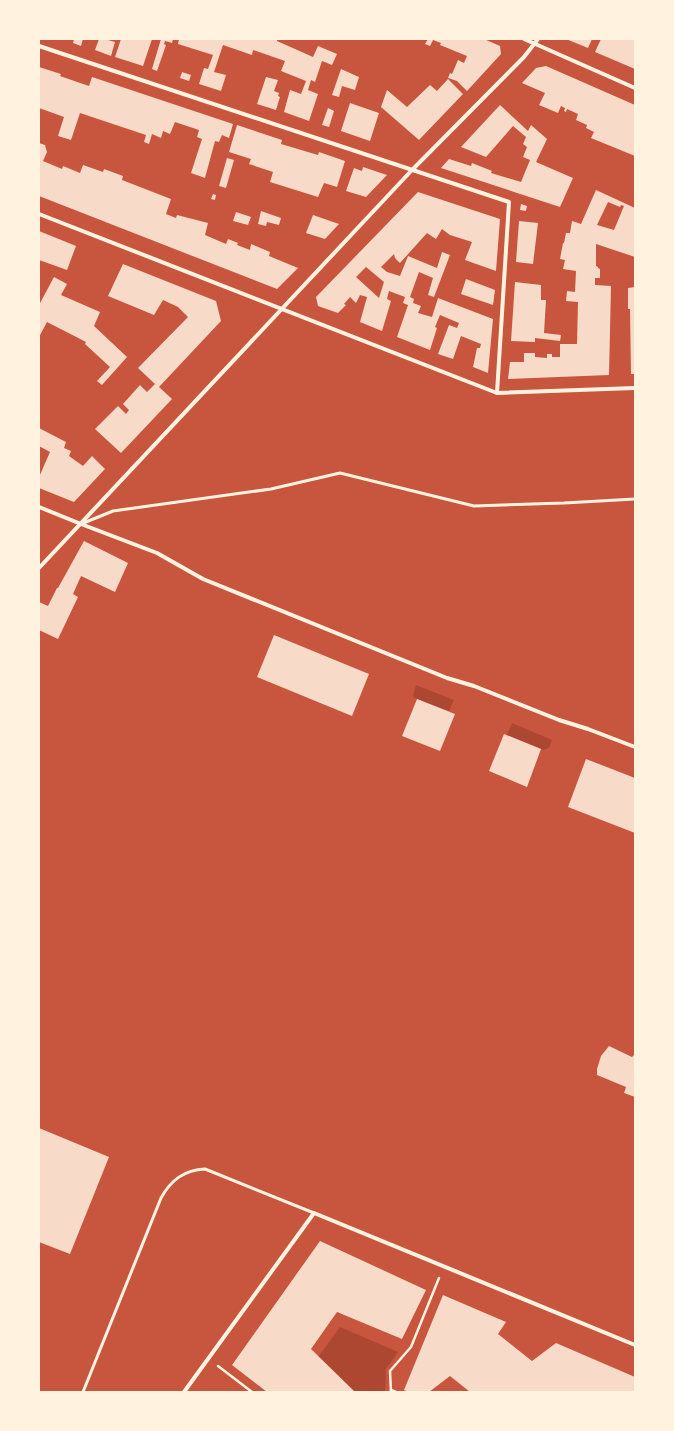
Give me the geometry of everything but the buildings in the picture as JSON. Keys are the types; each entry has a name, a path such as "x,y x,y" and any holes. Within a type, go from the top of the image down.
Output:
{"street":[{"path":"524,39 635,88"},
{"path":"39,568 412,170 524,57 538,39"},
{"path":"39,46 509,202 497,393"},
{"path":"39,214 497,393 635,388"},
{"path":"39,507 157,553 203,579 447,678 474,686 635,748"},
{"path":"184,1392 314,1213 635,1345"}],"lane":[{"path":"81,524 113,511 271,489 340,473 474,506 564,504 635,499"},
{"path":"83,1392 161,1198 166,1189 175,1179 184,1173 204,1169 314,1213"}],"path":[{"path":"396,1392 391,1391 390,1371 411,1347 444,1266"},
{"path":"208,1359 252,1392"}],"shaded area":[{"path":"416,685 454,700 449,711 415,698 413,696"},
{"path":"512,723 552,740 549,748 544,750 507,735"},
{"path":"340,1327 398,1352 386,1369 385,1392 355,1392 318,1357"}]}
